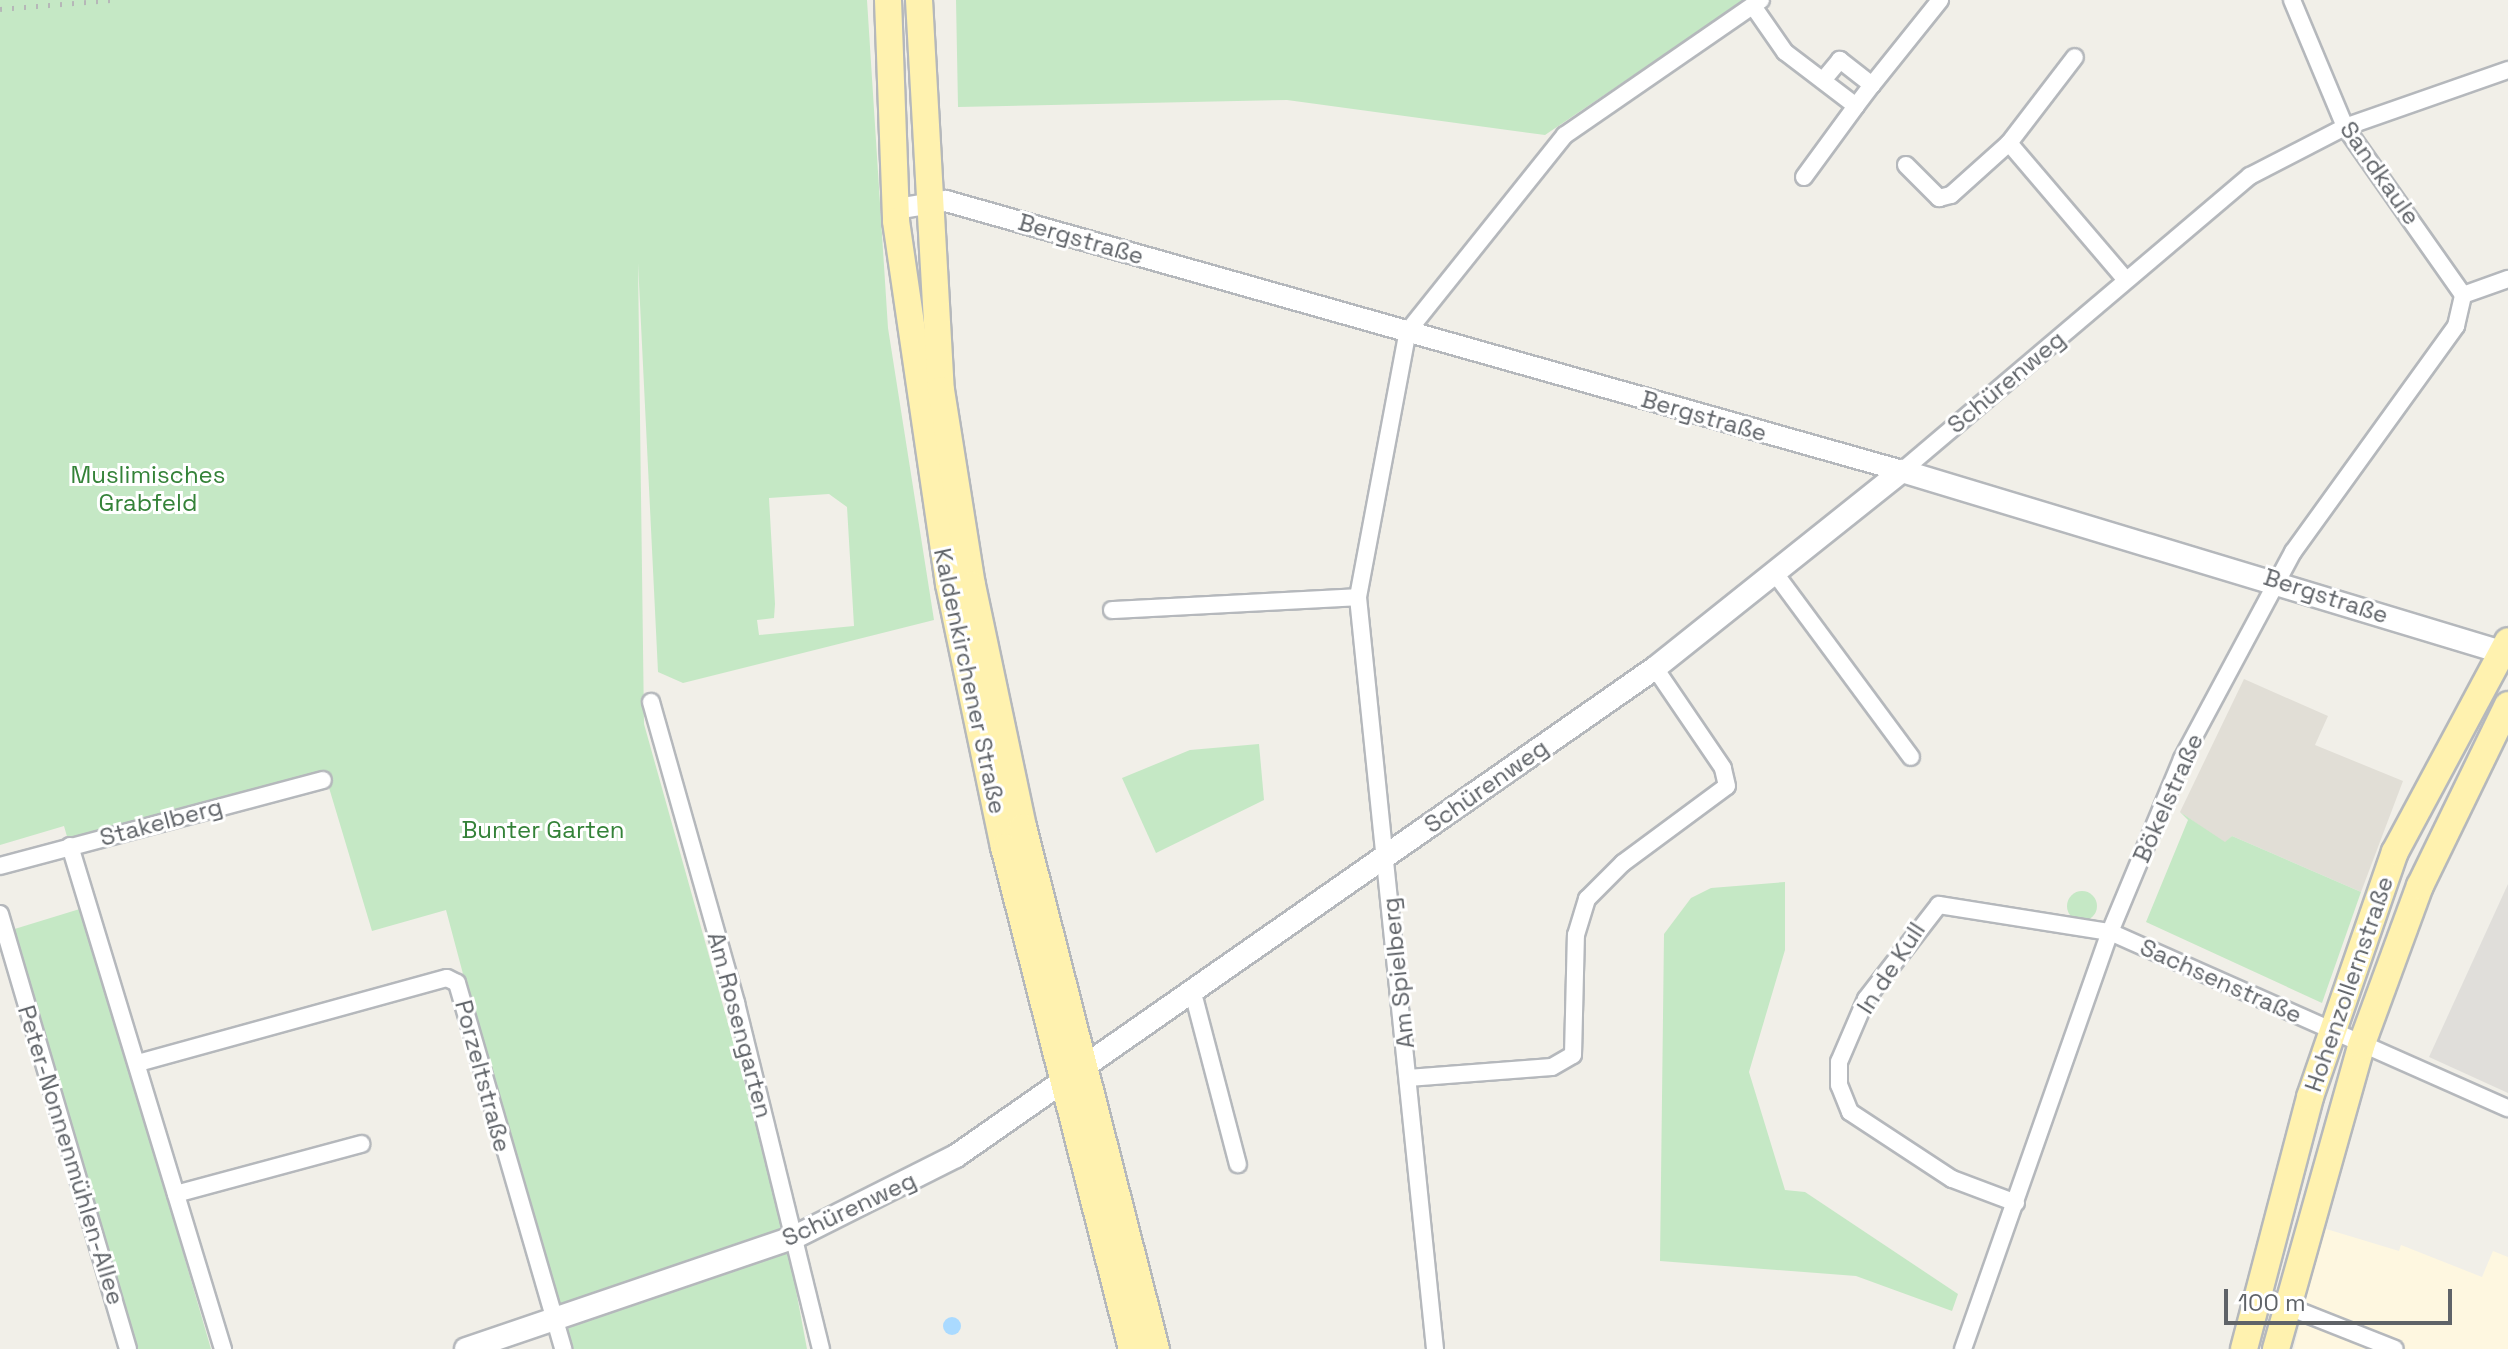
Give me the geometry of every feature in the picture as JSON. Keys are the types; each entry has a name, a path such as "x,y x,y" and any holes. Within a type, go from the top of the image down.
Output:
{"main road":[{"name":"Kaldenkirchener Straße","path":"888,0 896,209 916,395 949,584 1074,1077 1156,1349"},
{"name":"Kaldenkirchener Straße","path":"919,1 926,203 941,390 972,585 1132,1349"},
{"name":"Schürenweg","path":"466,1349 795,1237 886,1197 1074,1077 1655,668 1777,576 1902,471"},
{"name":"Bergstraße","path":"1902,471 2506,649"},
{"name":"Hohenzollernstraße","path":"2244,1349 2256,1294 2332,1030 2395,852 2506,649"},
{"name":"Hohenzollernstraße","path":"2276,1349 2286,1304 2361,1046 2420,886 2508,705"}],"street":[{"path":"1804,177 1940,0"},
{"name":"Sandkaule","path":"2292,0 2345,127 2463,295"},
{"path":"1408,331 1565,135 1757,3 1785,52 1856,106"},
{"path":"1906,165 1939,198 2009,143 2075,57"},
{"path":"1823,80 1840,60 1872,85"},
{"name":"Schürenweg","path":"1902,471 2250,176 2345,127 2508,70"},
{"path":"2009,143 2126,280"},
{"name":"Bergstraße","path":"896,209 946,201 1902,471"},
{"path":"2463,295 2508,279"},
{"name":"Bökelstraße","path":"1963,1349 2110,932 2182,759 2277,580 2456,326 2463,295"},
{"name":"Am Spielberg","path":"1408,331 1358,597 1387,856 1435,1349"},
{"path":"1777,576 1911,757"},
{"path":"1112,610 1358,597"},
{"path":"1408,1078 1552,1067 1573,1055 1576,935 1587,899 1623,863 1727,786 1723,768 1655,668"},
{"name":"Am Rosengarten","path":"651,702 795,1237 821,1349"},
{"name":"Stakelberg","path":"0,866 323,780"},
{"path":"70,846 223,1349"},
{"name":"In de Kull","path":"2016,1203 1952,1179 1850,1112 1839,1062 1866,999 1939,905 2110,932"},
{"name":"Peter-Nonnenmühlen-Allee","path":"0,914 128,1349"},
{"name":"Sachsenstraße","path":"2110,932 2332,1030 2361,1046 2508,1108"},
{"name":"Porzeltstraße","path":"138,1063 447,978 457,983 552,1320 563,1349"},
{"path":"1193,993 1238,1164"},
{"path":"176,1194 361,1144"},
{"path":"2256,1294 2395,1349"}],"shaded area":[{"path":"2244,679 2328,716 2315,745 2403,781 2361,892 2232,836 2225,843 2180,812"},
{"path":"2508,884 2508,1093 2429,1057"},
{"path":"2323,1228 2399,1251 2401,1245 2482,1277 2493,1251 2508,1257 2508,1349 2294,1349"}],"green space":[{"path":"0,0 867,0 888,328 934,620 683,683 658,672 638,263 644,724 782,1216 807,1349 571,1349 549,1297 446,910 372,931 324,771 68,840 64,826 0,845","holes":["829,494 847,507 854,626 759,635 757,620 774,618 769,498"]},
{"path":"956,0 1745,0 1545,135 1287,100 958,107"},
{"path":"1259,744 1264,800 1156,853 1122,778 1190,750"},
{"path":"2180,812 2225,842 2232,836 2361,892 2322,1003 2146,922 2188,820"},
{"path":"1785,882 1785,950 1749,1072 1785,1190 1805,1192 1958,1294 1952,1311 1856,1276 1660,1261 1664,934 1691,898 1711,888"},
{"path":"2082,891 2088,892 2096,900 2096,912 2088,920 2082,921 2076,920 2068,912 2067,906 2068,900 2076,892"},
{"path":"83,908 211,1349 135,1349 8,931"}],"water":[{"path":"948,1317 956,1317 961,1326 959,1333 948,1335 943,1330 943,1322"}],"railway":[{"path":"0,9 111,0"}],"park label":[{"name":"Muslimisches Grabfeld","path":"148,489"},
{"name":"Bunter Garten","path":"543,830"}]}
